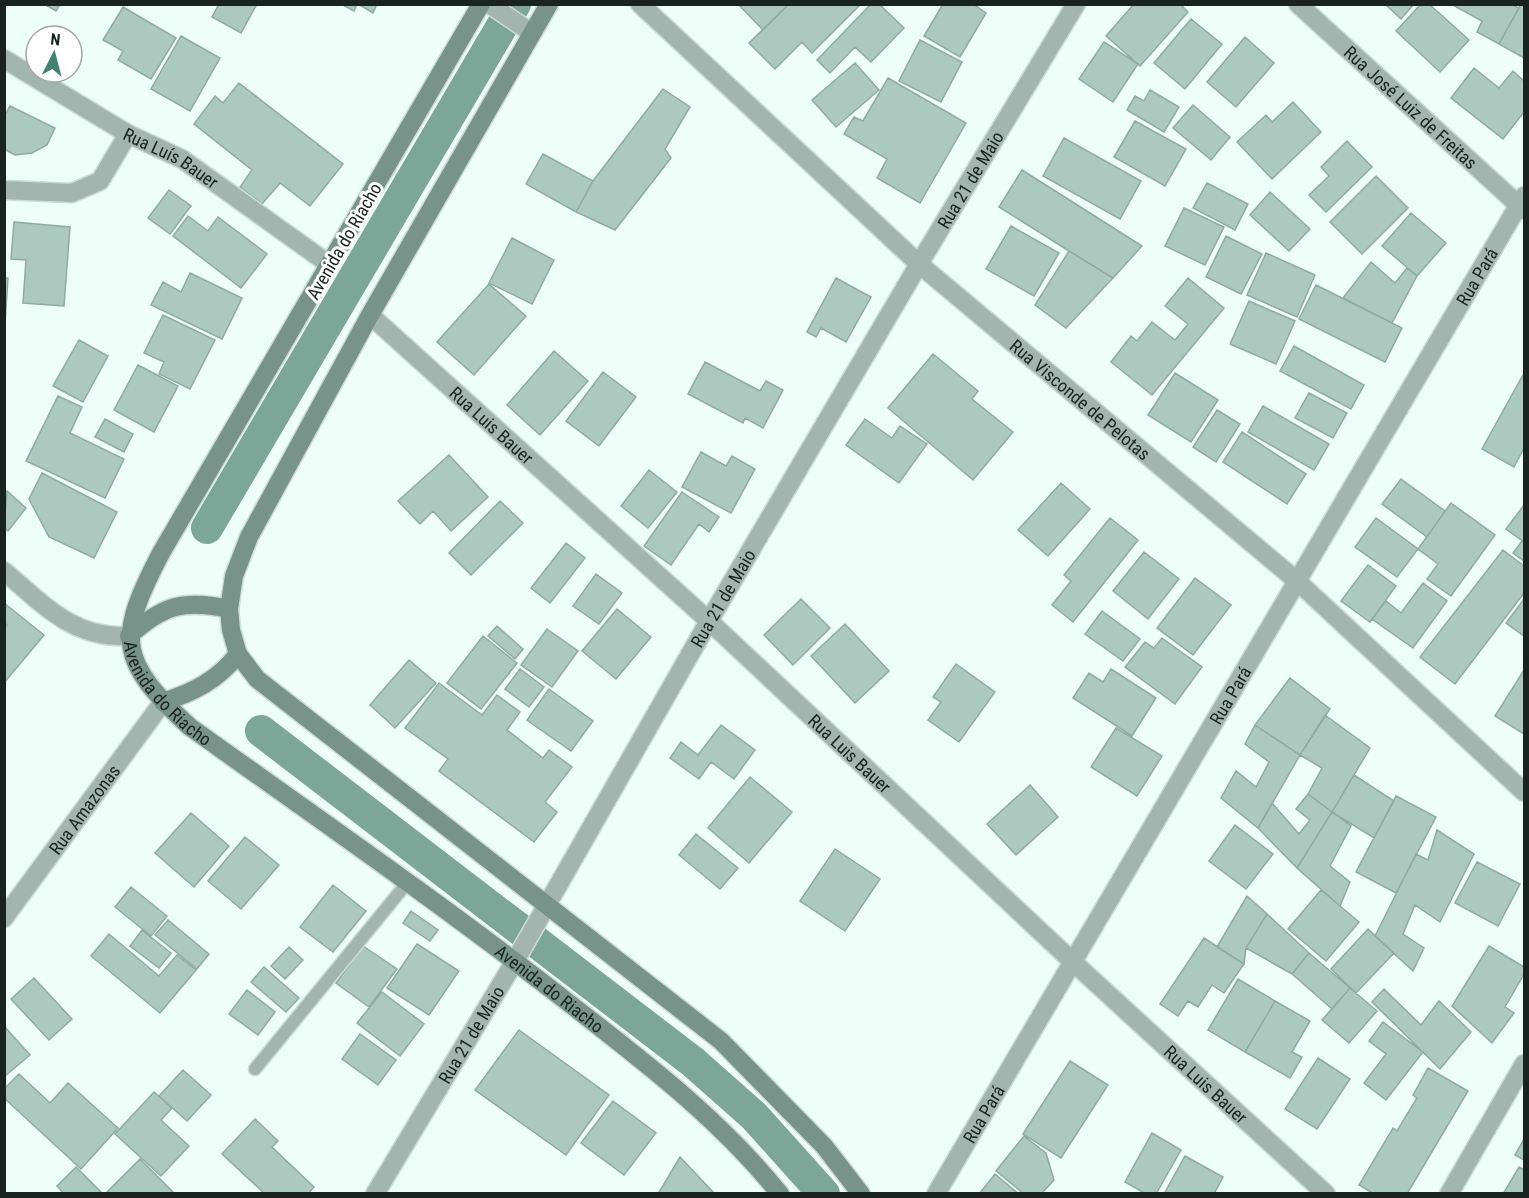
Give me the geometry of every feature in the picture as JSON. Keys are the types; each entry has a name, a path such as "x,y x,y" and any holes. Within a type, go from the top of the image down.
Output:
{"main road":[{"name":"Avenida do Riacho","path":"481,4 160,553 134,612 129,636 133,656 145,680 163,702 190,728 514,961 677,1087 726,1131 780,1194"},
{"path":"549,4 370,315 249,537 234,576 229,609 231,630 238,654 256,680 542,913 721,1041 824,1146 861,1194"},
{"path":"129,636 166,608 189,604 229,609"},
{"path":"163,702 207,684 224,672 238,654"}],"street":[{"path":"489,4 532,33"},
{"name":"Rua Visconde de Pelotas","path":"640,4 919,264 1297,581 1524,792"},
{"name":"Rua 21 de Maio","path":"375,1194 527,939 709,621 919,264 1076,4"},
{"name":"Rua José Luiz de Freitas","path":"1298,4 1523,203"},
{"name":"Rua Luís Bauer","path":"4,59 128,134 182,159 330,265"},
{"path":"4,190 72,193 100,181 128,134"},
{"name":"Rua Pará","path":"936,1194 1297,581 1523,203"},
{"name":"Rua Luis Bauer","path":"370,315 709,621 1073,962 1326,1194"},
{"path":"4,571 58,616 82,631 110,637 129,636"},
{"name":"Rua Amazonas","path":"4,918 163,702"},
{"path":"1449,1194 1524,1064"}],"lane":[{"path":"255,1069 407,883"}],"building":[{"path":"44,4 60,4 56,11"},
{"path":"219,4 257,4 241,33 212,17"},
{"path":"341,4 357,4 354,11"},
{"path":"358,4 377,4 373,13"},
{"path":"738,4 789,4 763,30"},
{"path":"789,4 861,4 812,53 802,42 775,69 749,43"},
{"path":"871,4 879,4 904,28 871,62 855,47 830,73 817,60"},
{"path":"943,4 973,4 986,13 960,57 924,36"},
{"path":"1134,4 1180,4 1188,12 1140,66 1106,36"},
{"path":"1385,4 1414,4 1401,19"},
{"path":"1421,4 1429,4 1469,40 1440,72 1396,31"},
{"path":"1451,4 1511,4 1519,8 1499,44 1477,32 1482,21"},
{"path":"1521,4 1524,4 1524,58 1499,44"},
{"path":"123,7 176,38 151,79 118,60 123,51 103,40"},
{"path":"1191,19 1222,44 1185,89 1154,63"},
{"path":"181,36 220,58 190,111 151,89"},
{"path":"1245,37 1274,63 1236,107 1207,82"},
{"path":"920,40 962,62 941,102 899,81"},
{"path":"1104,42 1138,64 1113,102 1079,79"},
{"path":"855,63 879,90 836,127 812,100"},
{"path":"1474,68 1499,88 1513,71 1524,81 1524,112 1503,139 1451,98"},
{"path":"888,78 966,123 920,203 877,178 887,159 844,134 854,117 863,121"},
{"path":"239,83 343,164 310,206 280,183 262,204 240,187 252,170 194,124 215,96 223,103"},
{"path":"663,89 690,107 665,149 671,158 615,230 576,212 593,181"},
{"path":"1150,90 1179,107 1164,132 1127,110 1135,96 1144,101"},
{"path":"1293,102 1321,132 1272,179 1237,142 1266,115 1272,122"},
{"path":"1193,105 1230,137 1211,160 1173,128"},
{"path":"10,106 55,128 47,145 32,153 15,155 4,149 4,117"},
{"path":"1135,121 1186,149 1165,186 1114,157"},
{"path":"1064,138 1141,181 1120,219 1043,176"},
{"path":"1347,141 1372,167 1326,212 1309,195 1329,176 1321,167"},
{"path":"543,154 593,181 576,212 526,184"},
{"path":"1022,170 1142,246 1113,278 999,207"},
{"path":"1376,176 1408,208 1362,254 1330,222"},
{"path":"1207,183 1248,204 1235,230 1193,208"},
{"path":"169,190 191,206 170,234 148,218"},
{"path":"1270,192 1310,229 1289,251 1250,215"},
{"path":"1184,208 1224,227 1205,265 1165,246"},
{"path":"1411,213 1446,243 1417,276 1382,246"},
{"path":"188,216 208,231 218,217 267,254 241,288 173,236"},
{"path":"14,222 70,227 64,306 23,303 26,260 11,259"},
{"path":"1011,226 1059,253 1034,296 986,269"},
{"path":"1226,236 1262,254 1241,294 1206,277"},
{"path":"512,238 554,260 532,304 489,283"},
{"path":"1069,251 1113,278 1066,328 1035,305"},
{"path":"1266,253 1315,275 1297,317 1247,295"},
{"path":"1371,262 1395,283 1407,268 1417,276 1392,323 1343,298"},
{"path":"190,273 242,298 222,339 151,305 163,282 181,292"},
{"path":"4,278 8,278 5,324 4,324"},
{"path":"836,278 871,297 846,342 821,328 816,337 807,332"},
{"path":"1188,278 1224,308 1152,395 1111,362 1131,336 1137,341 1152,322 1175,340 1188,324 1165,306"},
{"path":"489,284 526,316 474,375 437,342"},
{"path":"1316,285 1402,328 1385,362 1299,319"},
{"path":"1249,301 1295,321 1276,364 1230,344"},
{"path":"163,315 215,340 190,389 159,374 164,362 144,353"},
{"path":"79,340 108,356 83,402 53,386"},
{"path":"1294,346 1364,385 1351,409 1280,371"},
{"path":"554,351 588,381 540,435 507,405"},
{"path":"933,354 978,391 972,399 1013,432 973,480 888,408"},
{"path":"705,362 760,391 766,381 783,390 763,428 745,418 743,423 688,394"},
{"path":"138,365 178,386 154,432 114,410"},
{"path":"603,372 636,397 599,446 566,421"},
{"path":"1175,373 1218,400 1191,442 1148,415"},
{"path":"1524,373 1524,448 1514,467 1482,449"},
{"path":"1309,393 1347,413 1333,438 1295,418"},
{"path":"58,396 82,407 70,433 124,459 105,498 26,461"},
{"path":"1263,406 1329,444 1314,470 1248,432"},
{"path":"1217,410 1240,424 1216,462 1193,447"},
{"path":"105,419 133,434 124,452 95,437"},
{"path":"865,419 892,438 900,426 927,444 899,483 846,445"},
{"path":"1242,432 1306,474 1287,504 1223,462"},
{"path":"701,452 726,466 732,456 755,469 731,513 682,487"},
{"path":"449,455 488,497 451,531 433,511 420,524 398,501"},
{"path":"649,470 677,492 648,528 621,506"},
{"path":"42,473 117,512 94,558 49,537 29,499"},
{"path":"1401,479 1445,511 1427,537 1382,504"},
{"path":"1061,483 1090,509 1048,556 1018,530"},
{"path":"7,491 26,508 8,531 4,528"},
{"path":"682,492 719,517 709,532 699,524 671,565 644,546"},
{"path":"500,501 523,523 471,575 449,553"},
{"path":"1451,503 1495,535 1451,596 1427,579 1438,564 1418,549"},
{"path":"1524,505 1524,542 1506,529"},
{"path":"1110,518 1138,540 1073,622 1052,605 1071,581 1064,575"},
{"path":"1376,518 1418,549 1397,577 1355,547"},
{"path":"1522,541 1524,542 1524,561 1513,553"},
{"path":"566,543 585,558 550,603 531,588"},
{"path":"1503,550 1524,566 1524,593 1455,684 1420,657"},
{"path":"1144,552 1179,579 1148,619 1113,591"},
{"path":"1368,565 1396,586 1370,622 1341,601"},
{"path":"596,574 622,593 599,624 573,606"},
{"path":"1195,578 1231,605 1193,655 1157,628"},
{"path":"1423,583 1447,601 1413,648 1372,619 1386,601 1401,613"},
{"path":"801,599 830,628 793,665 764,635"},
{"path":"1524,599 1524,636 1506,623"},
{"path":"4,603 44,635 4,683 4,628 7,625 4,622"},
{"path":"617,609 651,637 616,679 582,651"},
{"path":"1102,611 1140,639 1123,661 1085,634"},
{"path":"845,624 889,671 855,703 811,656"},
{"path":"497,626 523,649 515,659 488,636"},
{"path":"547,629 578,651 552,687 521,665"},
{"path":"483,636 517,663 481,709 447,683"},
{"path":"1162,638 1202,667 1175,704 1125,667 1145,642 1154,648"},
{"path":"409,660 436,683 395,728 370,705"},
{"path":"956,664 995,692 959,742 928,720 941,702 933,697"},
{"path":"520,669 544,687 529,707 505,689"},
{"path":"1111,669 1156,698 1132,736 1073,698 1089,673 1103,682"},
{"path":"1524,670 1524,734 1495,716"},
{"path":"1290,678 1330,709 1300,755 1255,725"},
{"path":"439,683 482,715 497,695 520,712 507,730 543,758 549,750 572,767 545,802 557,812 534,842 439,771 448,759 405,728"},
{"path":"549,689 593,721 571,751 527,720"},
{"path":"1325,715 1370,748 1332,812 1308,794 1322,768 1300,755"},
{"path":"721,725 755,750 734,779 711,762 699,779 670,758 681,742 698,755"},
{"path":"1255,725 1300,755 1258,828 1221,798 1236,771 1256,787 1269,762 1245,744"},
{"path":"1116,728 1162,756 1137,796 1091,767"},
{"path":"1354,775 1394,801 1374,838 1332,812"},
{"path":"750,777 792,812 749,863 708,828"},
{"path":"1030,785 1058,817 1016,855 987,824"},
{"path":"1308,794 1332,812 1297,868 1258,828 1272,803 1299,834 1310,820 1296,809"},
{"path":"1396,796 1436,817 1396,893 1356,872"},
{"path":"1332,812 1351,826 1330,866 1350,882 1340,906 1297,868"},
{"path":"191,813 229,846 194,887 155,853"},
{"path":"1235,825 1273,854 1246,889 1209,861"},
{"path":"1437,830 1474,854 1440,922 1415,905 1403,934 1424,948 1413,971 1375,936 1416,854 1428,860"},
{"path":"696,834 738,868 720,889 679,855"},
{"path":"245,837 279,865 241,909 208,881"},
{"path":"835,849 880,879 845,931 800,901"},
{"path":"1477,862 1520,884 1498,926 1455,903"},
{"path":"333,885 366,911 333,952 300,927"},
{"path":"131,887 167,916 151,936 115,907"},
{"path":"1321,890 1359,922 1326,961 1288,929"},
{"path":"1247,896 1267,914 1246,948 1244,964 1217,947"},
{"path":"411,911 438,930 430,941 403,923"},
{"path":"1267,914 1309,953 1292,974 1246,948"},
{"path":"168,920 209,954 197,969 155,935"},
{"path":"1368,929 1394,953 1356,993 1331,969"},
{"path":"142,930 171,953 159,968 130,946"},
{"path":"109,934 159,976 177,955 196,970 160,1013 91,956"},
{"path":"1204,938 1244,964 1224,993 1212,985 1198,1007 1188,1001 1178,1016 1160,1004"},
{"path":"417,944 459,971 429,1015 387,988"},
{"path":"363,946 397,969 369,1007 336,983"},
{"path":"1489,946 1524,967 1524,974 1505,1007 1514,1013 1492,1043 1452,1006"},
{"path":"289,947 303,960 285,979 271,966"},
{"path":"1309,953 1350,988 1332,1009 1292,974"},
{"path":"264,967 299,998 286,1012 251,982"},
{"path":"34,978 72,1019 49,1040 11,999"},
{"path":"1238,979 1275,1001 1245,1052 1208,1030"},
{"path":"1350,988 1377,1011 1349,1043 1322,1020"},
{"path":"1384,989 1421,1025 1439,1001 1471,1032 1440,1069 1372,1002"},
{"path":"247,990 275,1012 258,1035 229,1014"},
{"path":"382,992 424,1024 400,1056 357,1023"},
{"path":"1275,1001 1310,1021 1292,1052 1302,1057 1290,1078 1245,1052"},
{"path":"1383,1022 1423,1052 1386,1100 1364,1083 1386,1054 1369,1041"},
{"path":"4,1028 30,1055 4,1077"},
{"path":"519,1030 609,1095 566,1155 475,1090"},
{"path":"360,1034 396,1060 378,1085 342,1059"},
{"path":"1318,1058 1350,1079 1317,1129 1285,1109"},
{"path":"1070,1061 1108,1085 1061,1158 1023,1134"},
{"path":"1428,1068 1468,1091 1407,1194 1374,1194 1359,1185 1393,1128 1397,1131 1417,1098 1413,1095"},
{"path":"183,1070 211,1095 187,1121 159,1096"},
{"path":"19,1074 50,1103 68,1083 118,1128 81,1169 4,1098 4,1089"},
{"path":"154,1092 172,1108 161,1120 189,1146 161,1176 115,1134"},
{"path":"613,1101 656,1133 624,1175 581,1143"},
{"path":"255,1119 278,1141 272,1147 314,1187 308,1194 265,1194 222,1154"},
{"path":"1152,1133 1181,1150 1156,1194 1146,1194 1125,1182"},
{"path":"1024,1136 1046,1153 1054,1180 1041,1194 1024,1194 996,1171"},
{"path":"1524,1139 1524,1160 1515,1155"},
{"path":"1185,1156 1223,1177 1214,1194 1164,1194"},
{"path":"680,1157 713,1192 712,1194 658,1194"},
{"path":"140,1159 175,1194 105,1194"},
{"path":"76,1167 103,1194 64,1194 57,1186"},
{"path":"1519,1167 1524,1170 1524,1194 1503,1194"},
{"path":"995,1174 1019,1194 979,1194"}],"waterway":[{"path":"207,528 515,4"},
{"path":"261,731 693,1062 754,1116 824,1194"}]}
